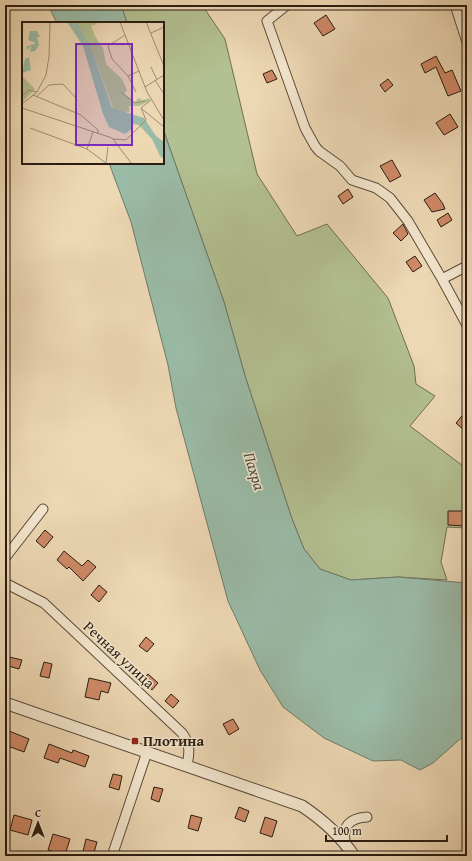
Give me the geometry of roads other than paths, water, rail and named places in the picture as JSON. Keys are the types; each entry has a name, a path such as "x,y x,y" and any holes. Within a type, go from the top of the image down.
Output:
{"street":[{"path":"287,5 267,21 305,128 315,146 340,166 352,180 376,188 390,198 408,221 467,325"},
{"path":"454,5 467,42"},
{"path":"442,279 467,266"},
{"path":"5,558 43,509"},
{"name":"Речная улица","path":"5,583 44,603 182,733 188,740 189,749 187,765"},
{"path":"5,703 302,806 317,816 346,844 354,856"},
{"path":"112,856 147,752"},
{"path":"346,844 344,836 345,829 350,822 357,817 367,817"}],"water":[{"path":"48,5 121,5 127,22 56,22"},
{"name":"Пахра","path":"164,132 224,302 246,379 292,519 304,549 320,569 351,580 398,577 467,583 467,733 433,763 420,770 401,760 373,761 324,738 283,707 260,670 228,601 176,408 168,365 131,222 109,164 164,164"}],"place":[{"name":"Плотина","path":"135,741"}]}
